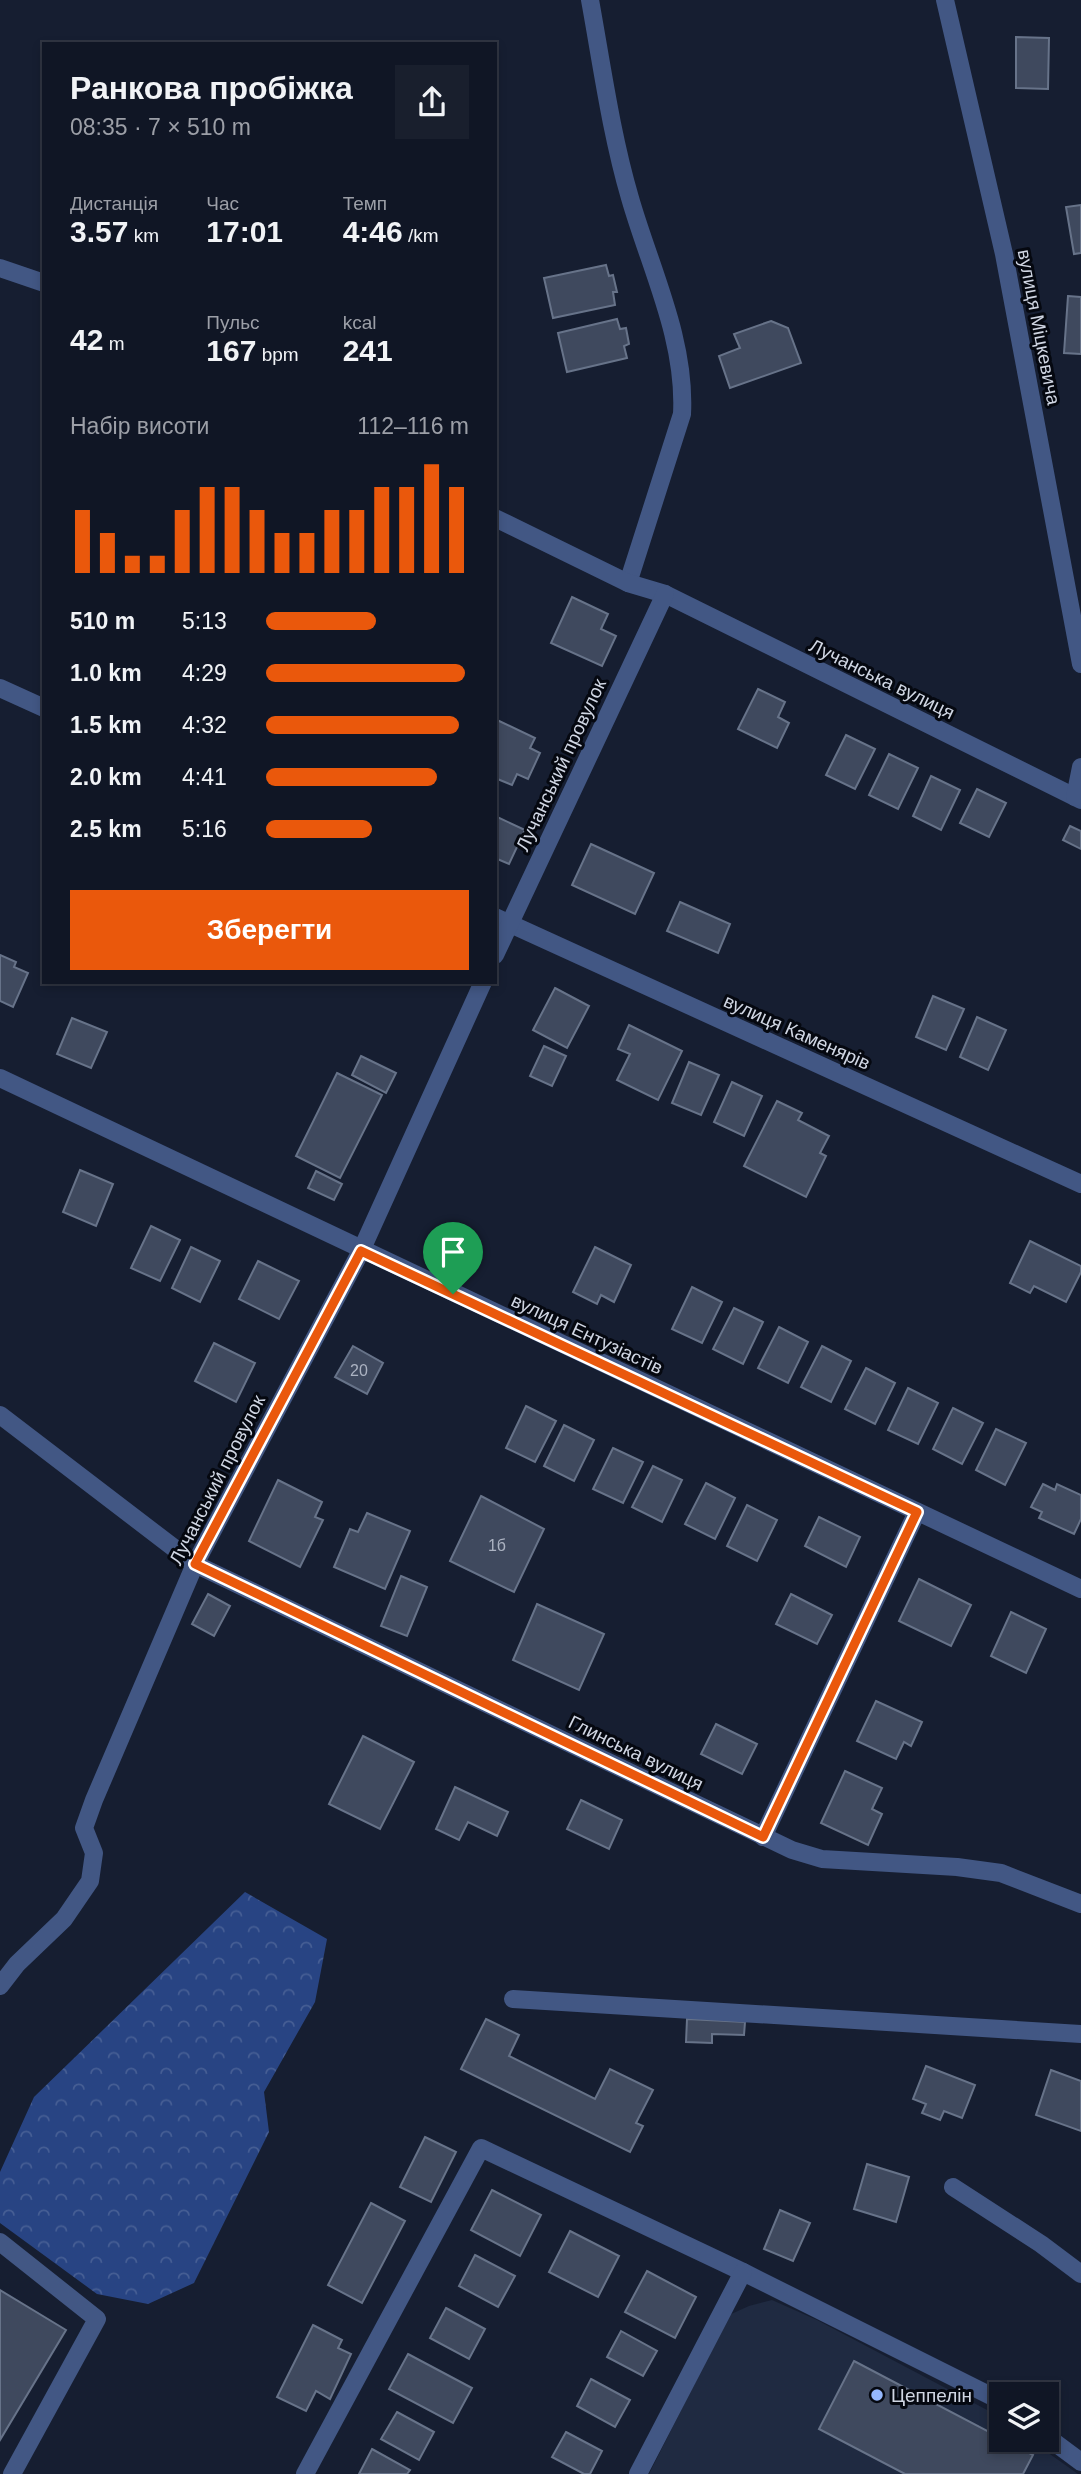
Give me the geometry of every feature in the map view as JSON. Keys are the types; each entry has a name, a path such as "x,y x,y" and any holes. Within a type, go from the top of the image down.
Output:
{"street":[{"path":"590,0 618,151 681,365 683,390 682,414 628,583"},
{"name":"вулиця Міцкевича","path":"945,0 1004,254 1081,664"},
{"path":"0,268 42,282"},
{"name":"Лучанська вулиця","path":"497,518 628,583 665,594 1078,799"},
{"name":"Лучанський провулок","path":"497,945 502,921 665,594"},
{"path":"0,688 42,707"},
{"path":"1078,799 1081,767"},
{"name":"вулиця Каменярів","path":"502,921 1081,1184"},
{"name":"Лучанський провулок","path":"0,1986 17,1964 64,1919 90,1881 94,1853 85,1828 94,1800 195,1564 361,1251 482,984"},
{"name":"вулиця Ентузіастів","path":"0,1079 1081,1589"},
{"name":"Глинська вулиця","path":"0,1415 195,1564 763,1837 822,1859 957,1867 1001,1873 1081,1904"},
{"path":"763,1837 917,1512"},
{"path":"513,1999 1081,2034"},
{"path":"305,2474 481,2148 743,2272 989,2395"},
{"path":"953,2187 1041,2244 1081,2274"},
{"path":"0,2242 97,2319 12,2474"},
{"path":"638,2474 743,2272"},
{"path":"1059,2446 1081,2462"}],"shaded area":[{"path":"772,2300 817,2320 989,2411 989,2452 1047,2452 1078,2474 649,2474 729,2315"}],"green space":[{"path":"245,1892 327,1939 315,2002 264,2092 269,2132 194,2283 148,2304 97,2294 0,2223 0,2172 34,2097"}],"building":[{"path":"1016,37 1049,38 1048,89 1016,88"},
{"path":"1081,205 1081,253 1074,254 1066,207"},
{"path":"606,265 609,276 613,275 617,292 613,292 615,305 553,318 544,278"},
{"path":"1068,296 1081,297 1081,354 1064,353"},
{"path":"617,319 620,329 626,328 629,344 624,346 627,358 567,372 558,333"},
{"path":"771,321 788,328 801,363 730,388 719,356 740,348 734,334"},
{"path":"572,597 608,614 601,629 616,636 602,666 551,643"},
{"path":"758,689 785,702 778,717 789,723 777,748 738,729"},
{"path":"497,720 535,738 530,748 540,753 528,779 517,774 512,785 497,779"},
{"path":"846,735 875,749 855,789 826,775"},
{"path":"889,754 918,768 898,809 869,795"},
{"path":"931,776 960,790 941,830 913,816"},
{"path":"977,789 1006,803 989,837 960,823"},
{"path":"497,817 525,830 509,864 497,859"},
{"path":"1070,826 1081,831 1081,849 1063,840"},
{"path":"591,844 654,873 635,914 572,885"},
{"path":"680,902 730,924 718,953 667,931"},
{"path":"0,955 16,962 14,967 28,973 13,1007 0,1001"},
{"path":"555,988 589,1006 567,1048 533,1030"},
{"path":"933,996 964,1009 946,1050 916,1037"},
{"path":"977,1017 1006,1030 988,1070 960,1057"},
{"path":"72,1018 107,1032 91,1068 57,1054"},
{"path":"629,1025 682,1051 658,1100 617,1080 630,1054 618,1049"},
{"path":"544,1046 566,1056 552,1086 530,1076"},
{"path":"361,1056 396,1073 386,1093 352,1075"},
{"path":"689,1062 719,1075 701,1115 672,1103"},
{"path":"337,1073 382,1095 340,1178 296,1156"},
{"path":"732,1082 762,1096 744,1136 714,1122"},
{"path":"777,1101 802,1113 798,1120 829,1136 820,1153 826,1156 806,1197 744,1166"},
{"path":"80,1170 113,1184 96,1226 63,1212"},
{"path":"316,1171 342,1184 334,1200 308,1188"},
{"path":"151,1226 180,1240 160,1281 131,1268"},
{"path":"1030,1241 1081,1266 1081,1272 1066,1302 1034,1286 1030,1293 1010,1283"},
{"path":"191,1247 220,1261 200,1302 172,1288"},
{"path":"595,1247 631,1265 614,1302 601,1295 597,1304 573,1292"},
{"path":"258,1261 299,1281 279,1319 239,1299"},
{"path":"692,1287 722,1302 702,1343 672,1329"},
{"path":"734,1308 763,1322 743,1364 713,1349"},
{"path":"779,1327 808,1342 788,1383 758,1368"},
{"path":"214,1343 255,1363 236,1402 195,1381"},
{"path":"353,1346 383,1363 367,1394 335,1377"},
{"path":"822,1346 851,1361 831,1402 801,1387"},
{"path":"866,1368 895,1383 875,1424 845,1409"},
{"path":"908,1388 938,1403 918,1444 888,1430"},
{"path":"526,1406 556,1421 535,1462 506,1448"},
{"path":"953,1408 983,1423 962,1464 933,1449"},
{"path":"564,1425 594,1440 574,1481 544,1466"},
{"path":"996,1429 1026,1443 1005,1485 976,1470"},
{"path":"613,1448 643,1462 623,1503 593,1489"},
{"path":"653,1466 682,1480 662,1522 632,1507"},
{"path":"278,1480 322,1502 315,1517 323,1520 300,1567 249,1541"},
{"path":"706,1483 735,1498 715,1539 685,1524"},
{"path":"1043,1484 1055,1490 1057,1484 1081,1495 1081,1519 1074,1534 1039,1518 1042,1512 1031,1507"},
{"path":"481,1496 544,1529 514,1592 450,1561"},
{"path":"747,1505 777,1520 757,1561 727,1546"},
{"path":"367,1513 410,1531 385,1589 334,1567 350,1529 358,1532"},
{"path":"819,1517 860,1537 846,1567 805,1546"},
{"path":"401,1576 427,1587 407,1636 381,1626"},
{"path":"919,1579 971,1605 951,1646 899,1621"},
{"path":"208,1594 230,1606 214,1636 192,1624"},
{"path":"791,1594 832,1615 817,1644 776,1624"},
{"path":"537,1604 604,1634 579,1690 513,1660"},
{"path":"1011,1612 1046,1629 1026,1673 991,1656"},
{"path":"876,1701 922,1722 911,1746 904,1742 896,1759 857,1741"},
{"path":"716,1724 757,1744 742,1774 701,1754"},
{"path":"363,1736 414,1762 380,1829 329,1804"},
{"path":"845,1771 882,1788 872,1809 882,1814 868,1845 821,1823"},
{"path":"455,1787 508,1812 497,1836 468,1822 459,1840 436,1829"},
{"path":"581,1800 622,1820 609,1849 567,1829"},
{"path":"486,2019 519,2035 509,2056 595,2099 610,2069 653,2090 636,2123 643,2126 630,2152 461,2069"},
{"path":"687,2019 745,2022 744,2035 712,2034 712,2043 686,2042"},
{"path":"926,2066 975,2085 962,2118 944,2111 940,2120 922,2113 926,2104 913,2099"},
{"path":"1051,2070 1081,2081 1081,2131 1036,2115"},
{"path":"425,2137 456,2152 431,2202 400,2187"},
{"path":"867,2164 909,2177 896,2222 854,2209"},
{"path":"492,2190 541,2215 520,2256 471,2230"},
{"path":"371,2203 405,2221 362,2303 328,2285"},
{"path":"780,2210 810,2223 793,2261 764,2249"},
{"path":"570,2231 619,2256 598,2297 549,2272"},
{"path":"475,2255 515,2276 498,2307 459,2286"},
{"path":"647,2271 696,2297 675,2338 625,2312"},
{"path":"0,2290 66,2330 0,2440"},
{"path":"446,2308 485,2329 469,2359 430,2338"},
{"path":"313,2325 342,2340 338,2348 351,2354 330,2399 316,2391 306,2411 277,2397"},
{"path":"621,2331 657,2351 643,2376 607,2357"},
{"path":"408,2354 472,2388 453,2423 389,2389"},
{"name":"Цеппелін","path":"854,2361 989,2432 989,2452 1027,2452 1033,2455 1023,2474 905,2474 819,2429"},
{"path":"591,2379 630,2400 615,2427 577,2406"},
{"path":"397,2412 434,2432 419,2460 381,2439"},
{"path":"566,2432 602,2451 590,2474 584,2474 552,2457"},
{"path":"372,2449 410,2470 407,2474 359,2474"}],"place":[{"name":"Цеппелін","path":"877,2395"}],"route":[{"path":"361,1251 453,1294 917,1512 763,1837 195,1564 361,1251"}]}
